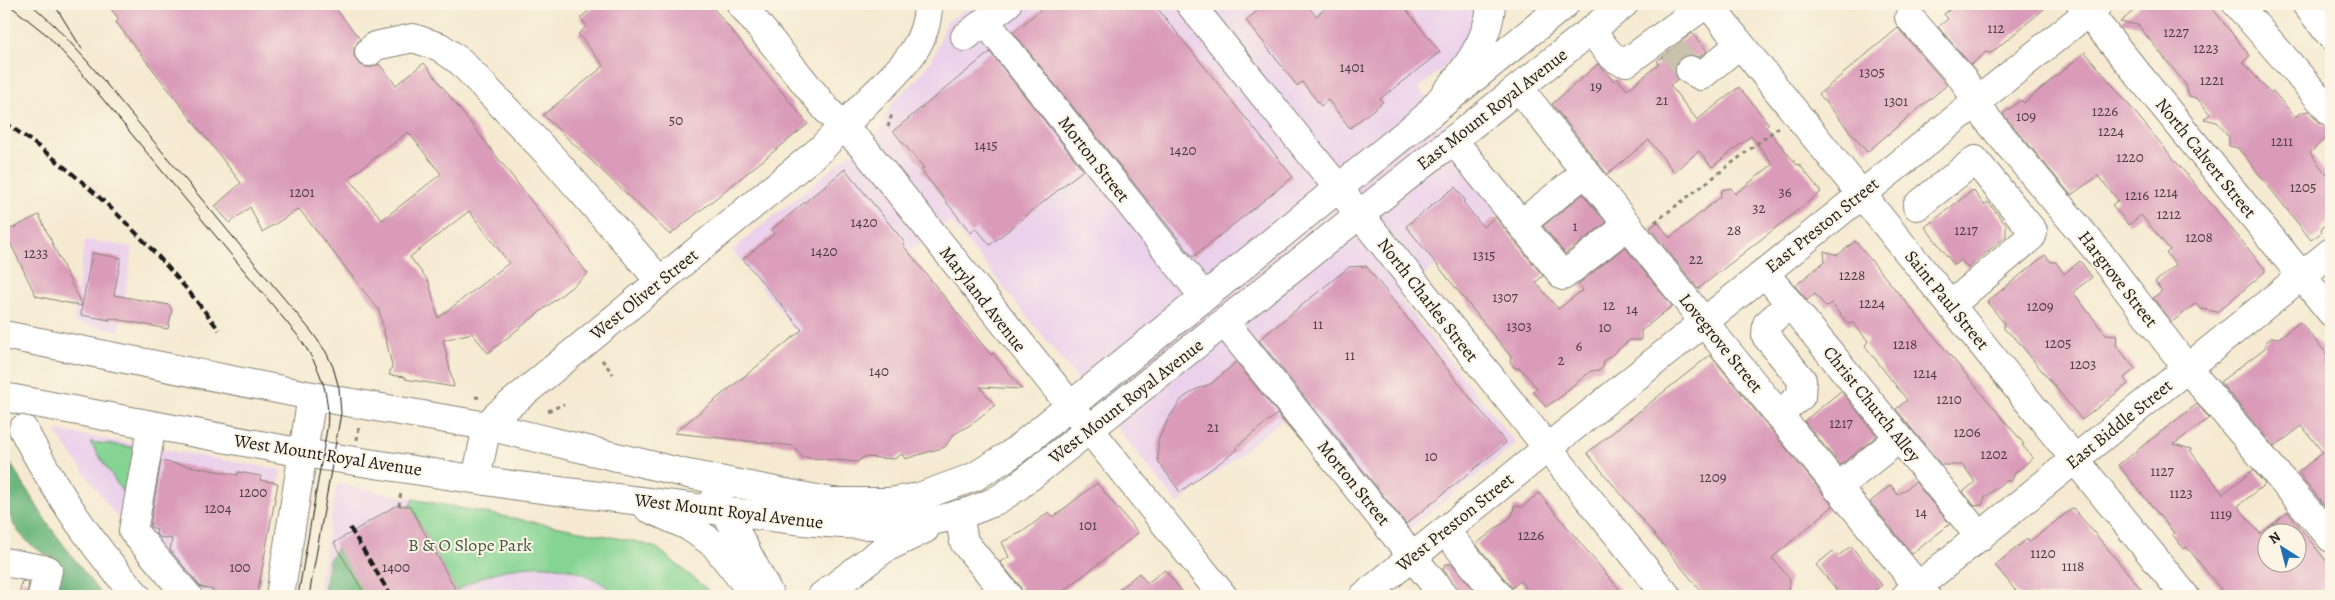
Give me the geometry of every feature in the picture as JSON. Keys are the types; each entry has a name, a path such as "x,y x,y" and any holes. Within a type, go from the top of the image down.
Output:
{"main road":[{"name":"Maryland Avenue","path":"741,4 827,110 863,147 1223,596"},
{"name":"West Oliver Street","path":"487,426 496,416 821,149 894,77 915,51 924,32 928,4"},
{"name":"Morton Street","path":"1007,4 975,29 1204,297"},
{"name":"North Charles Street","path":"1190,4 1667,596"},
{"path":"1428,115 1456,80 1483,40 1491,16 1491,4"},
{"name":"East Mount Royal Avenue","path":"1339,188 1565,4"},
{"name":"East Mount Royal Avenue","path":"1360,214 1624,4"},
{"path":"1591,30 1614,58 1620,62 1627,62 1668,43 1707,4"},
{"name":"Saint Paul Street","path":"1707,4 1862,193 2185,596"},
{"path":"2237,4 2331,112"},
{"path":"2306,4 2331,34"},
{"name":"East Preston Street","path":"1546,448 1976,102 2089,6"},
{"name":"North Calvert Street","path":"2089,6 2331,312"},
{"name":"Hargrove Street","path":"1909,17 1963,79 1987,118 2100,254 2187,368 2331,538"},
{"path":"369,52 375,46 413,38 440,47 461,62 557,163 660,281"},
{"path":"1690,70 1701,76 1740,44"},
{"name":"Lovegrove Street","path":"1519,88 1586,172 1640,225 1704,321 1837,488 1916,593"},
{"path":"1453,140 1563,276 1640,225"},
{"path":"1917,206 1975,160 2033,232 2032,236 1951,305"},
{"path":"1521,224 1586,172"},
{"name":"West Mount Royal Avenue","path":"4,336 106,354 312,396 487,426 688,474 832,502 879,502 919,497 974,478 1011,454 1339,188"},
{"name":"West Mount Royal Avenue","path":"4,397 304,452 476,480 850,525 889,526 917,523 959,514 991,503 1017,487 1360,214"},
{"name":"East Biddle Street","path":"1916,593 1980,537 2331,252"},
{"name":"Christ Church Alley","path":"1764,272 1980,537"},
{"path":"1779,414 1801,396 1802,380 1766,336 1766,330 1767,324 1790,304"},
{"name":"Morton Street","path":"1224,323 1444,596"},
{"path":"4,350 65,361 87,360 106,354"},
{"path":"280,596 312,396"},
{"path":"152,425 132,531 188,596"},
{"path":"476,480 487,426"},
{"path":"23,429 62,498 91,539 137,596"},
{"path":"1837,488 1899,438"},
{"name":"West Preston Street","path":"1364,596 1546,448"},
{"path":"688,474 724,509 771,596"},
{"path":"624,497 688,526 714,544 755,596"},
{"path":"822,596 884,549 959,514 964,542 1008,596"},
{"path":"1445,531 1499,596"},
{"path":"4,562 48,570 42,596"}],"path":[{"path":"888,127 892,114"},
{"path":"1640,225 1780,127"},
{"path":"602,360 613,374"},
{"path":"548,411 564,404"},
{"path":"356,446 359,424"},
{"path":"399,506 401,490"}],"shaded area":[{"path":"970,4 1481,4 1477,27 1457,56 1419,88 1511,205 1398,296 1516,444 1396,540 1292,412 1178,504 950,221 861,290 804,342 732,250 884,126 884,120 890,106 898,96 914,83 927,67 936,51 946,23"},
{"path":"85,240 133,247 119,331 73,322"},
{"path":"54,430 281,470 258,596 182,596 130,536"},
{"path":"337,484 638,542 657,548 715,596 317,596"}],"green space":[{"path":"90,442 141,448 131,505"},
{"path":"4,453 48,524 102,596 57,596 54,559 25,539 16,528 10,516 6,503"},
{"name":"B & O Slope Park","path":"413,499 638,542 657,548 715,596 617,596 600,582 581,573 560,567 538,566 495,573 456,591 410,506"},
{"path":"342,539 380,596 323,596 329,560"}],"building":[{"path":"107,4 332,4 360,39 354,48 354,56 358,63 365,67 373,67 379,64 396,85 424,63 588,274 488,353 472,333 443,340 454,387 389,375 392,366 379,310 299,209 262,232 250,207 230,223 215,206 241,183 116,22 119,19","holes":["408,132 441,174 382,220 349,178","469,211 509,263 438,318 429,282 410,257"]},
{"path":"597,4 710,4 808,124 670,235 543,115 604,66 578,34 587,26 580,18"},
{"path":"1048,4 1154,4 1293,177 1193,257 1013,32"},
{"path":"1266,4 1306,4 1316,16 1331,4 1402,4 1440,52 1380,99 1383,102 1350,128 1328,100 1321,106 1302,82 1297,86 1246,20"},
{"path":"1957,4 2050,4 1991,53 1986,52 1971,65 1938,27 1948,19 1944,14"},
{"path":"2142,4 2209,4 2250,56 2243,62 2270,93 2273,91 2295,117 2309,111 2320,123 2331,127 2331,133 2310,153 2331,180 2331,220 2322,228 2321,233 2311,240 2238,148 2229,146 2229,137 2217,122 2204,119 2210,114 2197,98 2189,96 2186,85 2138,25 2120,22"},
{"path":"1898,28 1947,85 1867,152 1819,94"},
{"path":"1692,33 1707,51 1699,57 1690,54 1681,57 1674,70 1678,79 1670,85 1697,120 1739,87 1769,124 1766,127 1821,192 1698,289 1650,228 1658,222 1670,238 1720,197 1722,190 1731,188 1735,194 1773,164 1751,136 1712,167 1699,151 1674,172 1649,140 1607,174 1552,104 1598,64 1614,81 1617,78 1627,90 1659,64 1657,61"},
{"path":"990,52 1083,170 990,245 976,228 971,233 921,170 924,168 893,131"},
{"path":"2085,52 2265,269 2265,272 2217,312 2201,309 2196,303 2172,322 2153,298 2162,291 2155,282 2176,265 2166,253 2170,250 2141,215 2129,225 2112,205 2118,200 2098,176 2071,195 2003,114 2021,100 2024,103"},
{"path":"845,169 905,243 903,245 991,355 993,353 1022,389 980,387 995,405 970,425 953,435 945,447 905,459 902,454 894,459 864,457 857,462 802,457 794,446 674,433 802,330 743,259 774,234 771,230"},
{"path":"1455,187 1465,200 1463,202 1483,227 1495,217 1543,276 1536,282 1558,309 1583,290 1578,284 1625,247 1672,306 1641,331 1641,340 1630,340 1604,361 1603,367 1600,370 1591,371 1566,393 1546,407 1533,391 1537,388 1520,368 1515,368 1510,362 1511,357 1406,226"},
{"path":"1973,190 1984,205 1988,202 2006,225 2006,236 1968,268 1961,260 1954,265 1925,227"},
{"path":"1583,194 1606,223 1565,254 1543,226"},
{"path":"39,215 82,306 36,296 5,232"},
{"path":"1855,241 2024,444 2022,445 2033,458 2015,473 2012,481 2005,481 1985,497 1982,505 1975,506 1963,492 1975,482 1963,465 1941,465 1896,409 1907,400 1865,346 1868,341 1853,323 1848,324 1831,303 1826,307 1815,294 1807,300 1795,286 1825,261 1824,251 1838,255"},
{"path":"92,253 121,258 114,295 169,305 172,310 168,329 110,318 110,320 81,315"},
{"path":"2045,255 2051,262 2056,262 2064,274 2080,261 2092,277 2073,292 2106,335 2117,336 2116,345 2135,369 2124,378 2128,384 2082,420 2016,339 2004,329 2004,323 1987,302"},
{"path":"1366,266 1506,443 1406,524 1259,340 1349,267"},
{"path":"2300,322 2331,359 2331,514 2298,472 2323,453 2302,426 2274,447 2220,382 2265,348 2265,343 2272,337 2279,338"},
{"path":"1710,355 1833,506 1772,558 1790,579 1787,596 1705,596 1587,453"},
{"path":"1236,362 1301,442 1277,414 1236,447 1238,449 1180,492 1158,461 1158,441 1168,419 1182,399 1195,390 1212,383"},
{"path":"1841,391 1877,436 1840,465 1804,421"},
{"path":"2197,404 2209,418 2174,444 2191,449 2191,452 2223,494 2253,470 2265,484 2238,506 2258,531 2258,572 2308,572 2308,538 2331,567 2331,596 2226,596 2187,547 2184,549 2172,534 2174,533 2118,465"},
{"path":"161,461 238,475 238,472 261,476 260,480 278,483 257,596 212,596 213,590 201,587 170,550 172,539 159,537 156,534 157,529 150,527"},
{"path":"1915,482 1950,524 1912,554 1870,502 1891,485 1898,495"},
{"path":"1097,483 1138,533 1057,596 1023,596 1020,586 1000,562 1009,557 1002,542 1022,532 1049,512 1053,517"},
{"path":"1539,493 1625,596 1532,596 1520,581 1512,588 1476,544 1512,516 1514,506 1522,507"},
{"path":"395,506 410,506 459,596 366,596 334,543"},
{"path":"2073,508 2147,596 2020,596 1995,565 2027,539 2029,542"},
{"path":"2288,512 2296,522 2275,522"},
{"path":"1851,546 1882,585 1867,596 1842,596 1816,565 1833,551 1838,556"},
{"path":"1445,564 1452,564 1479,596 1459,596 1456,586 1443,569"},
{"path":"1165,570 1186,596 1111,596 1139,573 1147,583"},
{"path":"22,581 29,582 27,596 19,596"}],"tunnel":[{"path":"1672,49 1690,70"}],"tram line":[{"path":"8,4 47,35 78,69 298,336 312,358 322,380 328,416 298,596"},
{"path":"31,4 55,26 88,62 311,331 326,352 339,388 341,413 309,596"},
{"path":"54,4 82,49"}],"railway":[{"path":"4,122 64,167 120,217 172,272 219,330"},
{"path":"350,528 391,596"}]}
